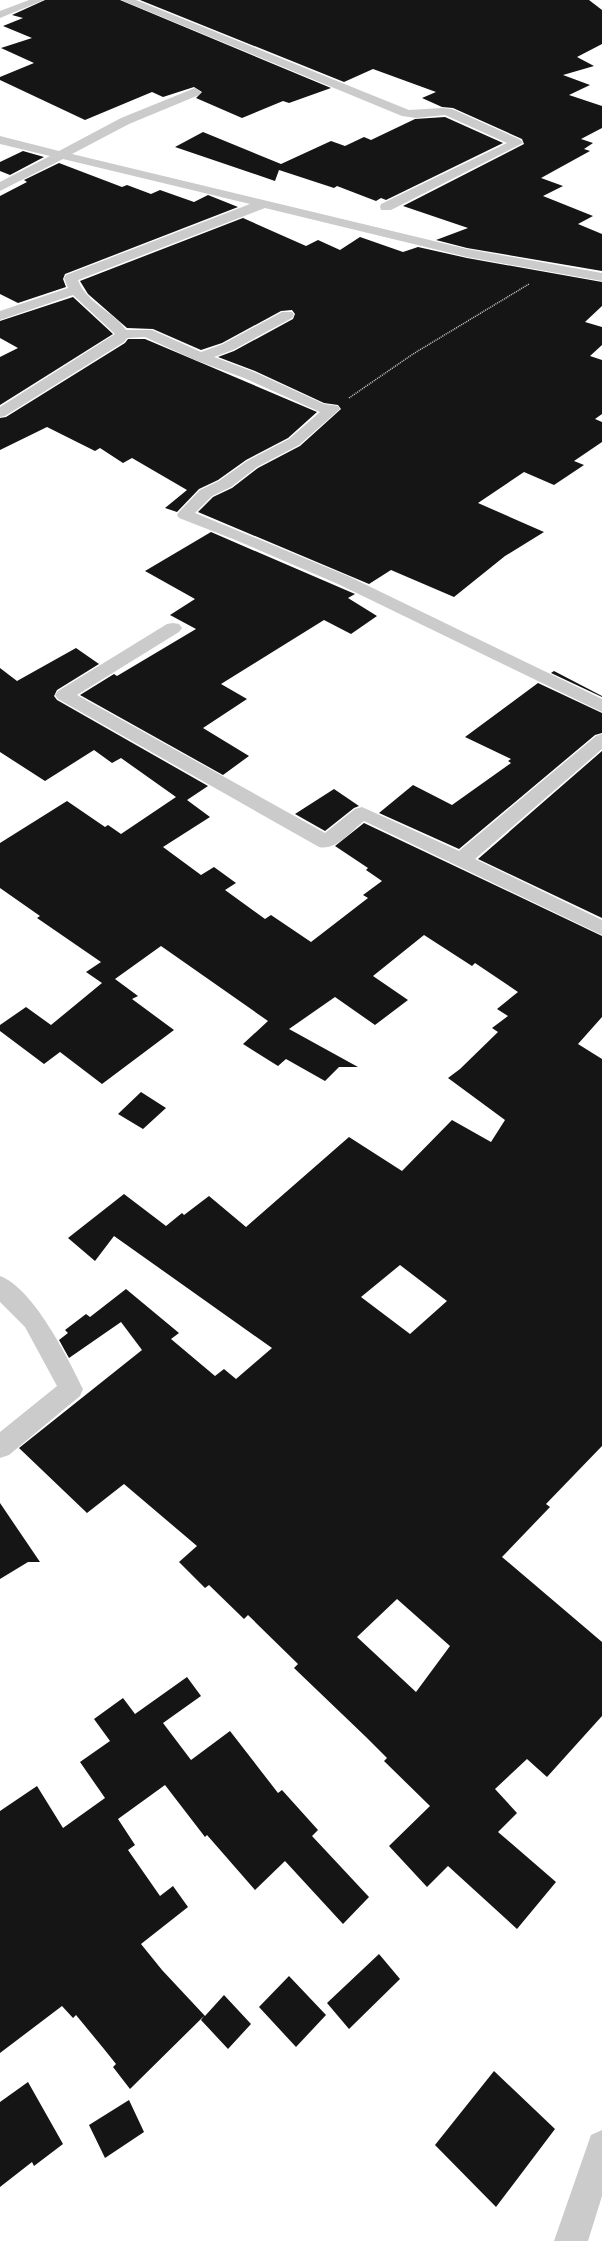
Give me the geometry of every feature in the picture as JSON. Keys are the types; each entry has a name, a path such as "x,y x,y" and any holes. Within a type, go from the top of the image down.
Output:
{"street":[{"path":"0,15 39,0"},
{"path":"126,0 406,113 413,115 440,110 448,112 517,143 386,207"},
{"path":"0,187 125,121 194,92"},
{"path":"0,140 467,253 602,277"},
{"path":"122,334 119,329 105,319 72,286 71,278 165,240 200,229 262,204"},
{"path":"0,316 51,297 76,290"},
{"path":"200,357 228,347 287,315"},
{"path":"122,334 147,334 200,357 250,375 320,408 332,409"},
{"path":"0,413 120,339 122,334"},
{"path":"332,409 294,442 252,464 224,484 206,494 185,515 275,549 307,565 362,588 602,706"},
{"path":"173,628 64,695 326,842 362,813 602,928"},
{"path":"461,860 602,740"},
{"path":"0,1286 33,1320 71,1389 0,1447"},
{"path":"571,2241 602,2146"}],"path":[{"path":"332,409 413,354 506,296 524,287 549,268"}],"building":[{"path":"45,0 120,0 331,88 289,103 283,101 242,118 196,98 202,92 194,87 163,97 152,92 85,120 0,80 0,77 34,63 1,48 32,38 3,26 23,18 12,15"},
{"path":"140,0 589,0 602,10 602,44 577,57 594,66 563,75 590,85 569,95 602,106 602,128 581,139 593,143 584,149 590,151 541,178 563,186 543,196 593,216 578,224 602,234 602,271 467,248 436,240 468,228 403,206 524,144 522,139 453,108 442,107 422,98 436,92 373,69 344,82"},
{"path":"445,117 503,143 386,200 381,198 376,201 337,186 334,188 279,170 275,181 175,147 203,132 281,164 331,141 345,146 364,137 371,140 415,119"},
{"path":"23,151 44,157 10,175 0,171 0,162"},
{"path":"59,163 122,187 127,185 151,194 160,190 194,202 208,195 238,207 65,274 63,279 66,287 18,303 0,294 0,196 27,182 24,180"},
{"path":"248,216 243,218 306,246 318,240 340,250 360,237 403,252 418,247 467,258 602,282 602,306 585,322 602,327 602,345 590,356 602,360 602,414 595,419 602,422 602,442 574,461 584,465 554,485 524,472 478,503 544,532 505,556 454,597 391,570 369,584 198,512 213,497 232,488 258,468 300,446 341,409 338,405 324,403 255,371 218,357 234,351 293,319 295,314 292,310 281,311 222,343 201,350 153,329 127,328 88,294 80,281"},
{"path":"73,297 113,334 0,405 0,357 18,348 0,338 0,321"},
{"path":"128,339 145,339 317,412 288,438 246,460 218,480 199,489 177,512 165,508 187,490 132,458 123,463 100,448 95,451 47,427 0,450 0,418 6,417 125,343"},
{"path":"211,532 355,594 348,598 377,616 351,634 324,620 221,684 247,699 203,728 249,756 223,775 80,695 114,674 117,676 196,629 170,615 195,599 145,571"},
{"path":"76,648 99,664 57,690 54,696 57,700 208,786 187,800 210,817 163,847 201,875 214,867 236,883 225,890 265,919 271,915 311,942 368,898 363,895 382,881 366,870 368,868 335,846 364,823 602,936 602,1017 578,1044 602,1059 602,1446 546,1504 550,1507 502,1557 602,1642 602,1716 547,1777 527,1759 495,1789 517,1813 498,1832 556,1882 517,1929 448,1866 427,1887 389,1846 430,1806 384,1761 387,1758 294,1668 298,1664 248,1615 244,1619 209,1585 205,1588 179,1562 197,1546 124,1484 87,1513 19,1448 142,1350 121,1322 69,1358 59,1340 68,1333 65,1330 86,1314 90,1317 126,1289 179,1333 171,1339 215,1376 224,1369 236,1379 272,1348 114,1236 95,1261 68,1238 124,1194 166,1226 182,1213 184,1215 209,1196 246,1227 349,1137 402,1171 452,1120 491,1142 505,1120 448,1078 460,1069 498,1032 492,1028 508,1016 497,1009 518,992 475,963 472,966 424,935 373,976 408,1000 375,1025 335,997 289,1029 358,1067 339,1067 325,1081 286,1059 278,1066 243,1044 268,1021 161,946 115,979 138,996 132,999 174,1030 102,1084 60,1052 44,1064 0,1031 0,1025 26,1007 51,1025 102,983 86,972 101,962 37,918 40,916 0,888 0,843 67,801 105,827 108,825 121,834 176,797 121,758 112,763 94,750 45,781 0,752 0,668 17,681","holes":["400,1265 447,1301 410,1334 361,1297","397,1599 450,1646 416,1692 357,1637"]},
{"path":"554,671 602,696 602,697 551,673"},
{"path":"538,683 602,713 602,733 595,735 459,849 379,813 413,785 452,805 511,763 508,761 511,759 465,737"},
{"path":"602,751 602,918 478,859"},
{"path":"334,789 359,806 354,808 325,831 295,814"},
{"path":"141,1092 166,1108 143,1129 118,1114"},
{"path":"0,1503 40,1562 28,1562 0,1579"},
{"path":"187,1677 201,1696 163,1723 191,1760 230,1731 278,1793 282,1790 318,1830 312,1836 369,1897 343,1924 285,1861 255,1890 207,1835 205,1837 165,1785 118,1819 135,1845 128,1850 160,1896 173,1886 188,1907 141,1944 162,1970 205,2016 224,1995 251,2024 228,2049 201,2020 204,2016 130,2089 113,2067 116,2064 104,2049 76,2015 73,2018 62,2006 0,2053 0,1811 37,1786 63,1828 105,1798 80,1762 110,1741 94,1719 123,1698 135,1714"},
{"path":"379,1954 400,1979 349,2029 327,2003"},
{"path":"289,1976 326,2015 296,2047 259,2007"},
{"path":"494,2071 555,2129 496,2207 435,2145"},
{"path":"28,2082 63,2144 34,2166 32,2162 0,2187 0,2102"},
{"path":"129,2100 144,2132 105,2158 89,2125"}]}
